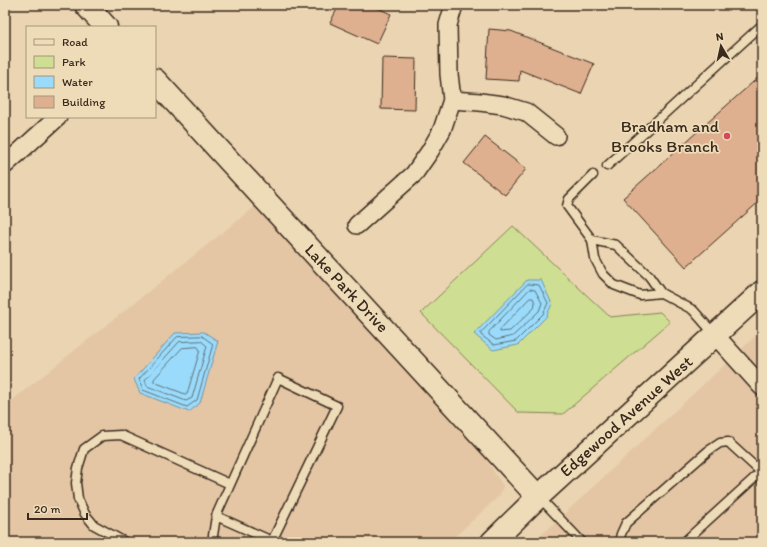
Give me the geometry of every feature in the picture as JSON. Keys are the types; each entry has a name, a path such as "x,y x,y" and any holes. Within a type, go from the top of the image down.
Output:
{"street":[{"path":"86,5 105,26"},
{"path":"357,225 414,174 430,152 442,130 452,100 449,74 448,25 454,5"},
{"name":"Lake Park Drive","path":"156,81 538,497"},
{"path":"452,100 503,105 526,112 556,136"},
{"path":"5,165 57,118"},
{"name":"Edgewood Avenue West","path":"492,542 538,497 762,292"},
{"path":"715,335 762,387"}],"lane":[{"path":"607,166 762,25"},
{"path":"593,175 569,199 567,206 592,240 595,260 602,274 614,285 640,295 661,293"},
{"path":"592,240 616,245 649,276 661,293 693,310 715,335"},
{"path":"212,542 216,516 278,378 337,406 272,541 216,516"},
{"path":"124,542 94,525 85,514 78,499 76,483 78,468 84,449 102,436 121,435 230,484"},
{"path":"619,542 626,524 708,451 720,443 728,442 762,472 684,542"},
{"path":"538,497 582,542"}],"shaded area":[{"path":"256,206 482,453 503,486 500,495 449,542 5,542 5,406"},
{"path":"762,330 762,542 534,542"}],"green space":[{"path":"513,226 610,317 660,312 670,322 563,414 519,413 421,313"}],"water":[{"path":"527,280 541,280 552,304 546,317 518,345 493,350 474,334"},
{"path":"204,332 218,341 200,403 189,412 140,393 134,379 175,333"}],"building":[{"path":"339,5 371,5 391,14 377,44 330,23"},
{"path":"489,29 511,31 594,64 581,94 520,70 519,81 486,79"},
{"path":"382,58 416,59 415,110 381,109"},
{"name":"Bradham and Brooks Branch","path":"762,74 762,199 686,267 623,198"},
{"path":"485,137 526,169 505,195 464,163"}],"place":[{"name":"Bradham and Brooks Branch","path":"727,136"}]}
